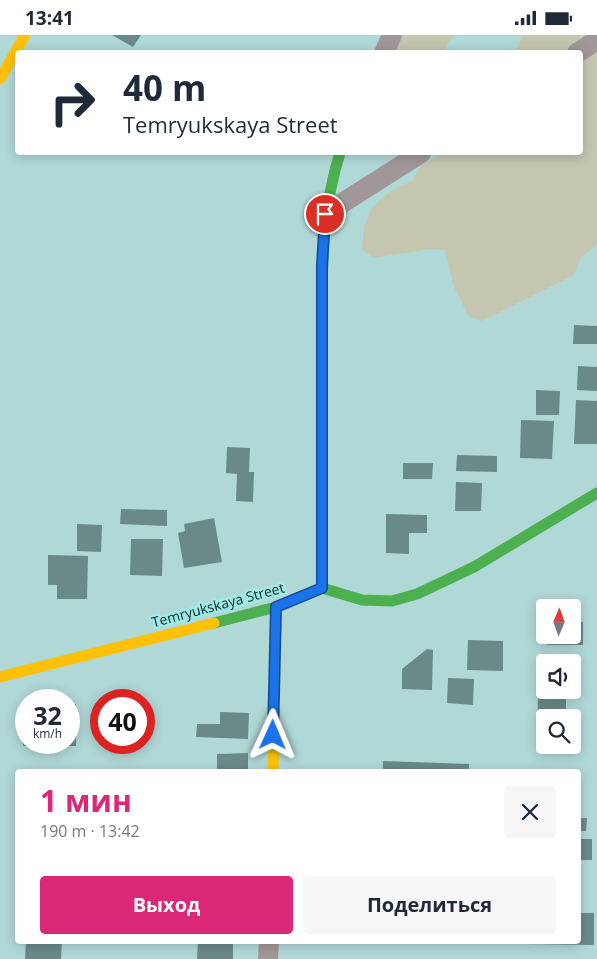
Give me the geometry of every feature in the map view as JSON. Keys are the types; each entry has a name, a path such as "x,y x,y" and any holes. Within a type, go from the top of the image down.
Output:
{"street":[{"path":"16,50 25,35"},
{"path":"385,50 392,35"},
{"path":"582,50 597,40"},
{"path":"0,79 15,53"},
{"path":"339,155 332,174 325,214 322,266 322,588 362,600 392,601 417,594 474,567 597,493"},
{"path":"325,214 418,155"},
{"name":"Temryukskaya Street","path":"0,677 276,607 322,588"},
{"path":"273,769 276,607"},
{"path":"268,959 269,944"}],"green space":[{"path":"399,35 455,35 447,44 445,50 393,50"},
{"path":"523,35 580,35 578,45 569,50 516,50"},
{"path":"597,50 597,245 581,257 574,275 482,321 469,317 454,287 445,250 429,249 374,258 362,249 364,226 372,207 392,190 413,180 421,165 439,155 583,155 583,60"}],"building":[{"path":"112,35 141,35 133,47"},
{"path":"574,325 597,326 597,344 573,344"},
{"path":"578,366 597,367 597,391 577,390"},
{"path":"536,390 560,391 559,415 536,415"},
{"path":"576,400 597,401 597,444 574,444"},
{"path":"521,420 554,421 552,459 520,458"},
{"path":"227,447 250,448 249,472 254,472 253,502 236,501 237,474 226,473"},
{"path":"457,455 497,456 497,472 456,471"},
{"path":"403,463 433,463 432,479 403,479"},
{"path":"456,482 482,483 481,511 455,511"},
{"path":"121,509 167,510 167,526 120,524"},
{"path":"386,514 427,515 427,533 409,533 409,554 386,553"},
{"path":"214,518 222,562 184,568 178,533 185,531 184,524"},
{"path":"77,524 102,525 101,552 77,551"},
{"path":"131,539 163,539 162,576 130,575"},
{"path":"48,555 88,556 87,599 57,599 57,585 48,585"},
{"path":"581,622 583,622 583,645 547,645 581,644"},
{"path":"468,640 503,641 503,671 467,670"},
{"path":"427,649 433,650 432,690 402,689 402,669"},
{"path":"448,678 474,679 473,705 447,703"},
{"path":"538,699 566,699 566,709 538,709"},
{"path":"220,712 249,713 248,739 196,737 197,724 220,724"},
{"path":"248,753 248,769 217,769 217,754"},
{"path":"383,761 469,764 469,769 383,769"},
{"path":"581,818 587,818 586,831 581,831"},
{"path":"581,839 592,839 592,860 581,860"},
{"path":"581,913 594,913 594,945 525,944 581,944"},
{"path":"26,944 62,944 61,959 25,959"},
{"path":"198,944 233,944 233,959 197,959"}],"traffic: fast":[{"path":"322,315 322,274 327,213 334,173 339,155"},
{"path":"214,623 276,607 322,588 362,600 392,601 417,594 474,567 597,493"}],"traffic: slow":[{"path":"16,50 25,35"},
{"path":"0,79 15,53"},
{"path":"273,769 276,607"},
{"path":"0,677 214,623"}],"traffic: jam":[{"path":"322,315 322,588"}],"route":[{"path":"273,735 276,607 322,588 322,266 325,214"}]}
